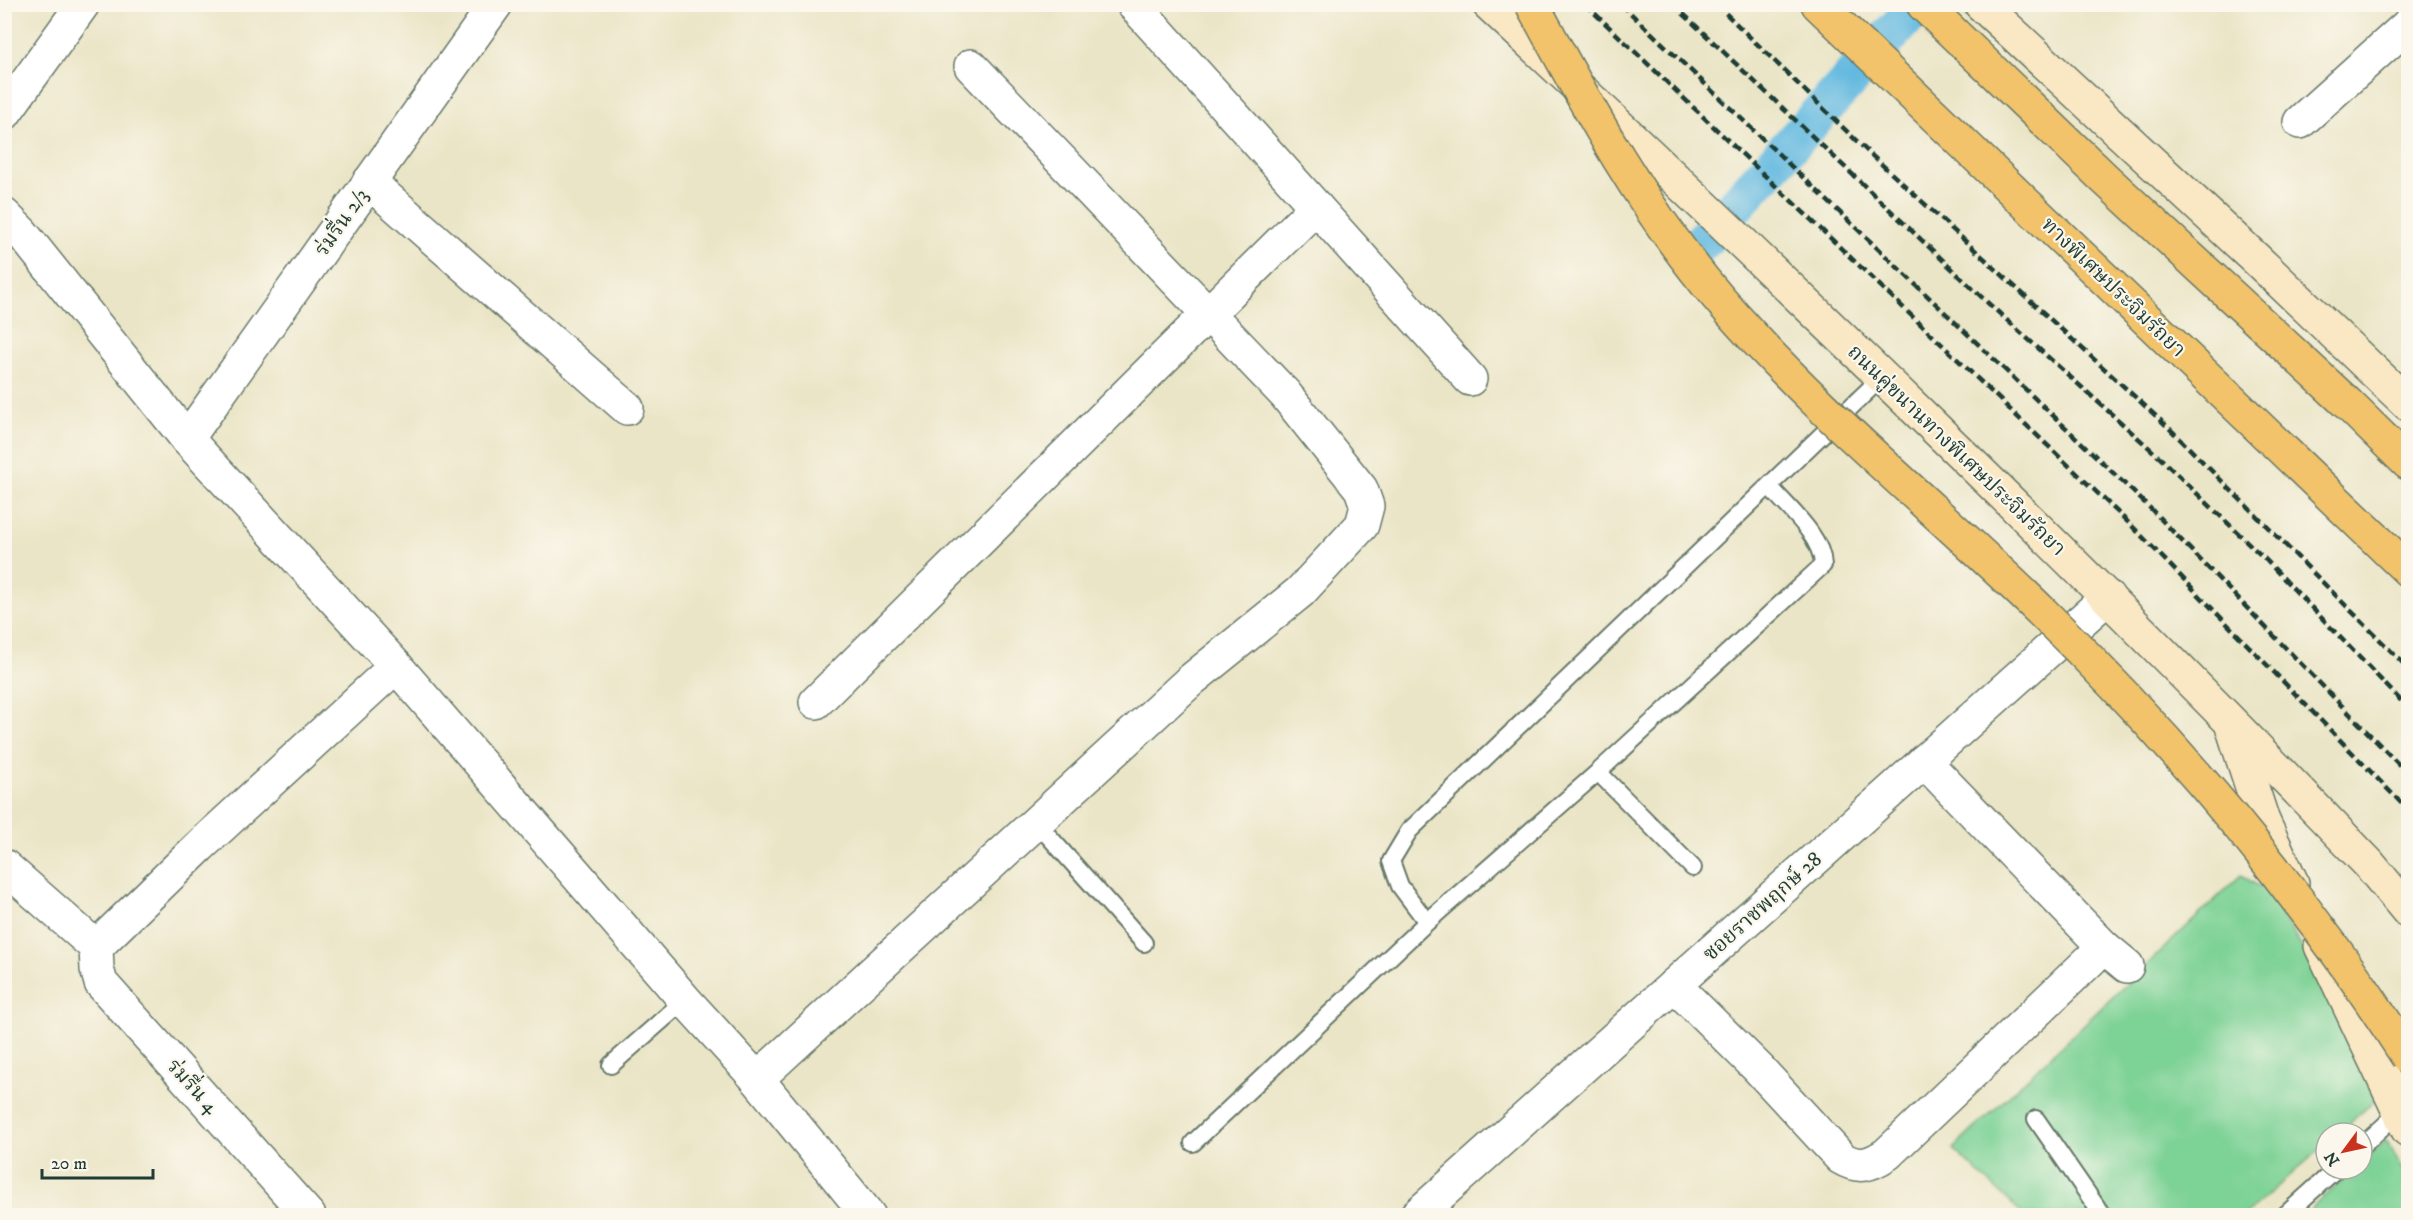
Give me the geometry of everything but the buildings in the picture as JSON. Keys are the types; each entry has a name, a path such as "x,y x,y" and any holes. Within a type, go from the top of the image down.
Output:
{"highway":[{"path":"1532,4 1599,130 1658,218 1721,301 1804,388 2046,615 2166,741 2269,862 2409,1057"},
{"name":"ทางพิเศษประจิมรัถยา","path":"1818,4 2409,570"},
{"path":"1923,4 2104,178 2348,403 2409,463"}],"main road":[{"name":"ถนนคู่ขนานทางพิเศษประจิมรัถยา","path":"1489,4 1648,153 2109,597 2369,864 2409,911"},
{"path":"1987,10 2409,404"},
{"path":"2230,719 2263,821 2404,1121"}],"street":[{"path":"4,114 82,4"},
{"name":"ร่มรื่น 2/3","path":"187,439 496,4"},
{"path":"1133,4 1470,379"},
{"path":"2300,122 2409,25"},
{"path":"757,1079 1190,681 1300,592 1362,525 1367,506 1361,489 1285,394 971,66"},
{"path":"369,182 627,408"},
{"path":"816,702 1316,207"},
{"path":"4,214 187,439 396,666 685,1000 757,1079 869,1215"},
{"name":"ซอยราชพฤกษ์ 28","path":"1426,1212 1674,985 2109,597"},
{"path":"4,866 96,947 200,846 396,666"},
{"path":"1674,985 1758,1068 1841,1158 1858,1165 1870,1165 1887,1154 2116,957 1924,761"},
{"name":"ร่มรื่น 4","path":"96,947 97,969 101,982 309,1215"}],"lane":[{"path":"1427,922 1400,886 1391,861 1408,831 1882,377"},
{"path":"1193,1143 1427,922 1598,772 1823,565 1818,542 1769,486"},
{"path":"1598,772 1693,868"},
{"path":"1036,822 1144,943"},
{"path":"611,1065 685,1000"},
{"path":"2036,1119 2103,1215"},
{"path":"2374,1139 2404,1121"},
{"path":"2284,1215 2322,1181"}],"green space":[{"path":"2241,875 2265,890 2320,975 2379,1097 2352,1121 2314,1121 2314,1155 2245,1215 2024,1215 1953,1149"},
{"path":"2386,1140 2408,1178 2408,1215 2305,1215 2342,1181 2374,1181 2374,1151"}],"waterway":[{"path":"1699,245 1919,4"}],"railway":[{"path":"1585,4 2131,525 2408,810"},
{"path":"1621,4 2149,507 2408,774"},
{"path":"1673,4 1989,304 2156,454 2266,560 2408,708"},
{"path":"1716,4 1867,151 2169,428 2408,668"}]}
